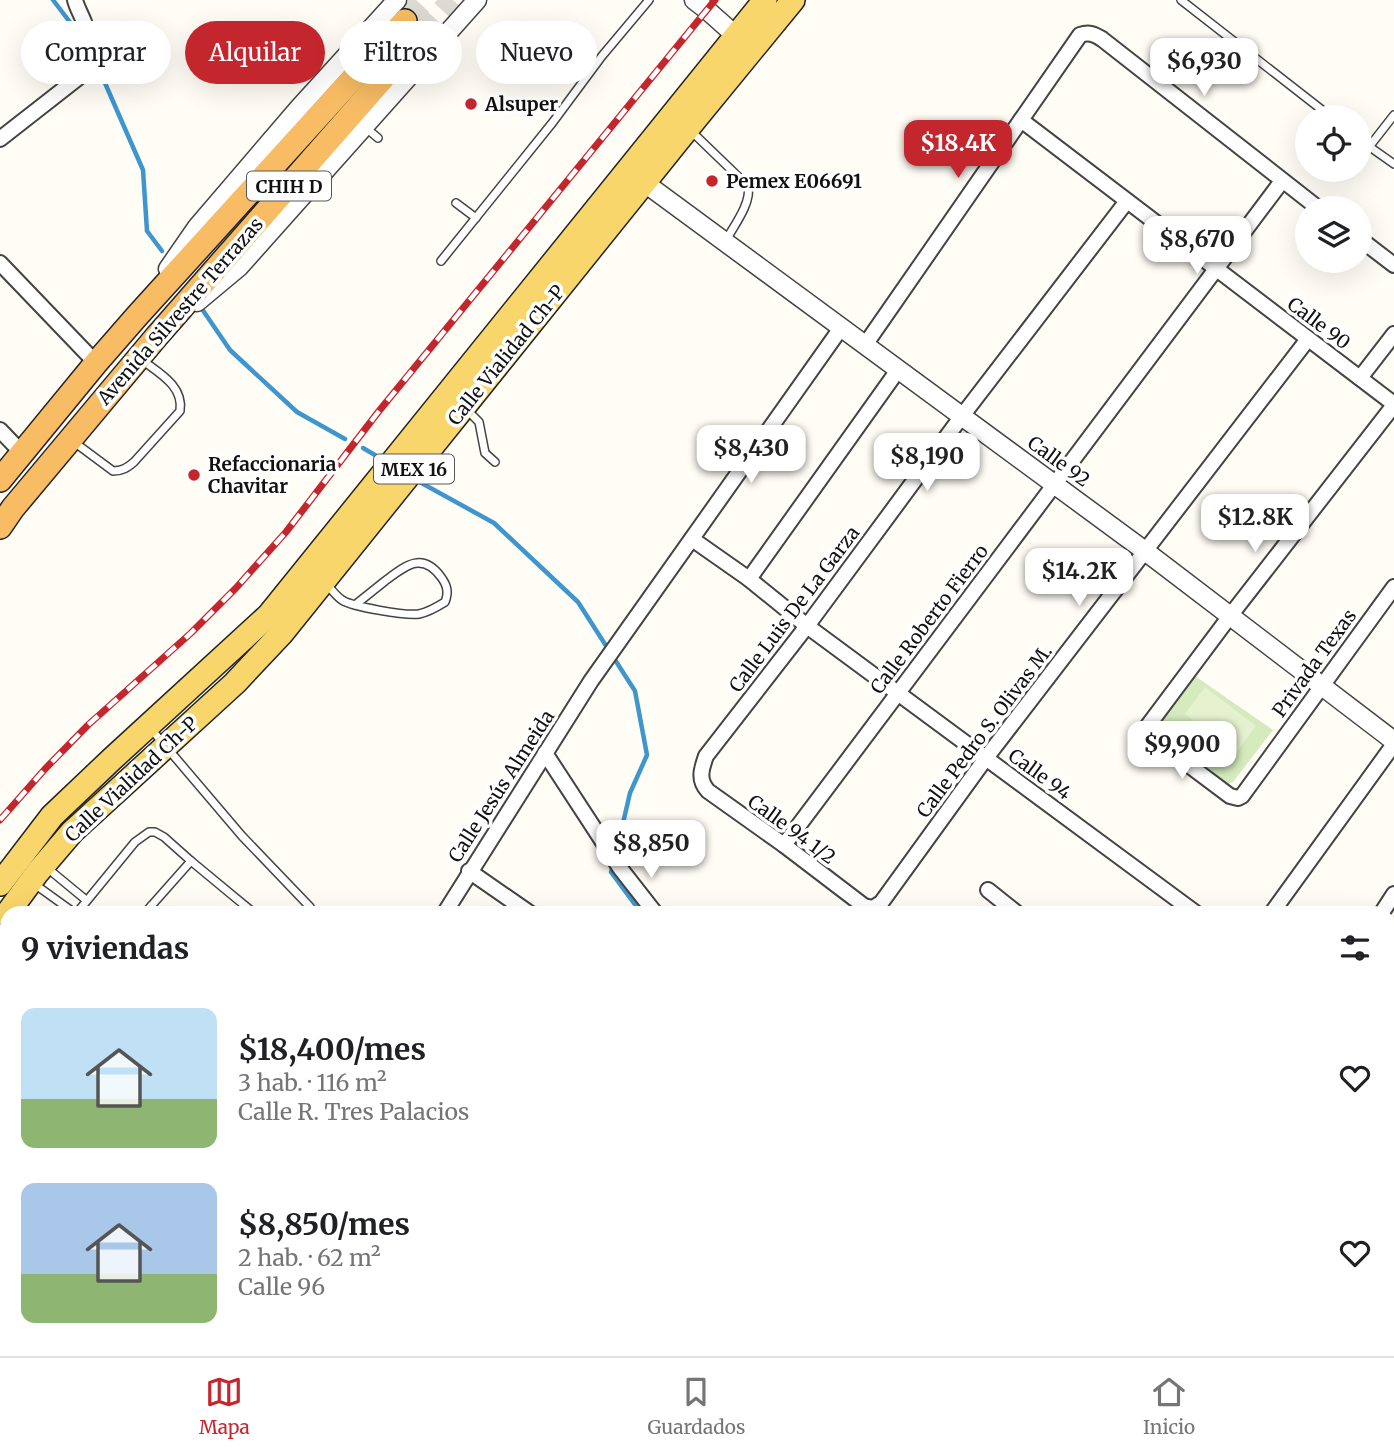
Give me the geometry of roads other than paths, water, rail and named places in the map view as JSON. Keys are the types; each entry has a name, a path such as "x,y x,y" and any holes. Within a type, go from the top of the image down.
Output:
{"highway":[{"name":"Avenida Silvestre Terrazas","path":"0,480 136,316 407,19"},
{"name":"Avenida Silvestre Terrazas","path":"0,527 157,336 407,19"}],"main road":[{"name":"Calle Vialidad Ch-P","path":"744,43 765,0"},
{"name":"Calle Vialidad Ch-P","path":"23,870 72,832 235,683 282,633 317,572 680,122 744,43 793,0"},
{"name":"Calle Vialidad Ch-P","path":"10,906 23,870 52,816 317,572"}],"street":[{"path":"0,138 78,78 83,69 88,41 75,0"},
{"name":"CHIH D","path":"157,336 239,267 371,132 477,0"},
{"path":"694,0 744,43"},
{"path":"864,345 1080,35 1090,33 1102,39 1302,196"},
{"name":"Calle 90","path":"1021,120 1394,405"},
{"name":"Calle 92","path":"636,177 1145,551 1394,742"},
{"name":"Calle Roberto Fierro","path":"784,845 1282,181"},
{"name":"Calle Luis De La Garza","path":"701,775 706,756 1127,201"},
{"path":"1372,248 1394,265"},
{"path":"0,263 96,363"},
{"path":"692,539 841,328"},
{"path":"1360,378 1394,334"},
{"name":"Calle Pedro S. Olivas M.","path":"876,906 986,758 1308,339"},
{"path":"749,579 898,370"},
{"path":"1230,616 1394,405"},
{"path":"0,430 22,453"},
{"name":"Calle 94","path":"692,539 1186,906"},
{"name":"Calle Jesús Almeida","path":"449,906 591,681 692,539"},
{"name":"Privada Texas","path":"1230,616 1147,727 1150,736 1230,796 1238,798 1394,587"},
{"path":"1276,906 1394,742"},
{"path":"545,753 620,868 650,906"},
{"name":"Calle 94 1/2","path":"701,775 708,791 864,906"},
{"path":"469,871 519,906"},
{"path":"988,890 1008,906"}],"lane":[{"path":"441,261 553,121 601,56 649,0"},
{"path":"1181,0 1316,105"},
{"path":"1372,142 1394,115"},
{"path":"680,122 748,186 750,191 748,200 725,242"},
{"path":"1372,150 1394,164"},
{"path":"456,203 476,218"},
{"path":"71,440 113,471 120,471 128,468 180,411 180,395 172,384 139,358"},
{"path":"456,400 479,422 485,453 495,462"},
{"path":"317,572 344,602 355,605 406,614 428,612 445,602 448,590 436,569 427,563 407,565 355,605"},
{"path":"148,726 242,836 309,906"},
{"path":"82,906 135,842 149,832 164,837 246,906"},
{"path":"150,906 191,861"},
{"path":"23,870 86,900"},
{"path":"23,870 66,906"}],"waterway":[{"path":"53,0 69,21"},
{"path":"105,84 143,170 147,231 162,251"},
{"path":"202,309 230,350 297,412 345,439"},
{"path":"363,448 380,458"},
{"path":"416,480 494,523 578,602 635,691 647,755 630,793 616,853"},
{"path":"613,865 611,872 636,906"}],"tunnel":[{"path":"405,21 424,0"},
{"path":"434,21 453,0"}],"railway":[{"path":"0,820 88,725 191,633 286,532 379,411 715,0"}],"place":[{"name":"Alsuper","path":"471,104"},
{"name":"Pemex E06691","path":"712,181"},
{"name":"Refaccionaria Chavitar","path":"194,475"}]}
